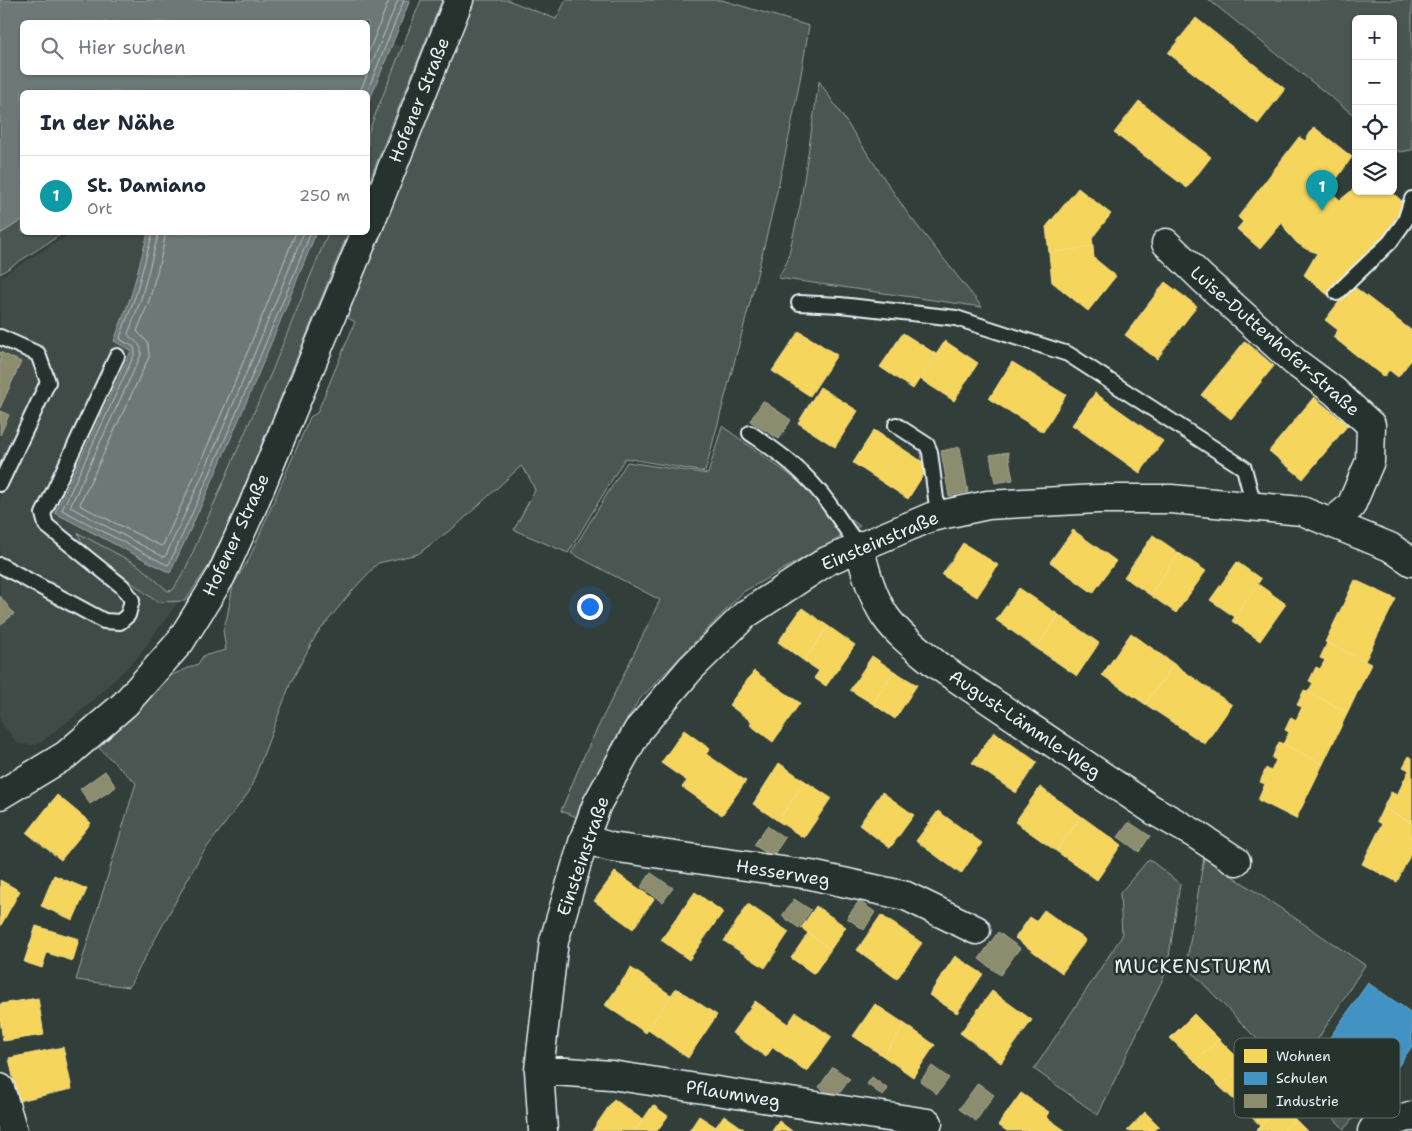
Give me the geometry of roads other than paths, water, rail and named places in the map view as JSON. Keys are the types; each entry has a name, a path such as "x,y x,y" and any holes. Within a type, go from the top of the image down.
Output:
{"street":[{"name":"Hofener Straße","path":"370,223 459,0"},
{"name":"Hofener Straße","path":"2,791 66,755 125,704 180,642 220,576 251,510 365,235"},
{"name":"Luise-Duttenhofer-Straße","path":"1166,242 1203,279 1294,362 1334,391 1371,425 1370,461 1351,506 1332,522"},
{"name":"Einsteinstraße","path":"543,1131 538,1070 554,941 584,839 597,804 638,730 691,668 746,614 826,561 931,517 988,505 1097,499 1171,499 1302,511 1390,548 1412,562"},
{"name":"August-Lämmle-Weg","path":"859,546 868,578 885,616 907,641 937,665 1153,810 1195,834 1236,861"},
{"name":"Hesserweg","path":"584,839 612,847 811,875 906,896 976,930"},
{"name":"Pflaumweg","path":"538,1070 611,1075 928,1123"},
{"path":"0,1088 13,1131"},
{"path":"1372,1131 1374,1128 1410,1116 1412,1117"}],"lane":[{"path":"1337,294 1390,242 1405,221 1412,199"},
{"path":"799,304 840,305 956,318 1068,354 1244,468 1254,506"},
{"path":"0,337 38,354 48,382 0,484"},
{"path":"0,565 104,621 120,622 128,615 132,600 123,588 46,525 43,514 117,356"},
{"path":"896,425 927,445 930,452 938,516"},
{"path":"750,433 780,453 804,475 819,491 842,526 859,546"}],"water":[{"path":"0,0 410,0 370,99 370,90 20,90 20,221 0,234"},
{"path":"147,235 315,235 246,404 170,573 55,513 131,351 114,341 131,296"}],"place":[{"name":"St. Damiano","path":"1322,211"}],"district":[{"name":"MUCKENSTURM","path":"1193,966"}]}
